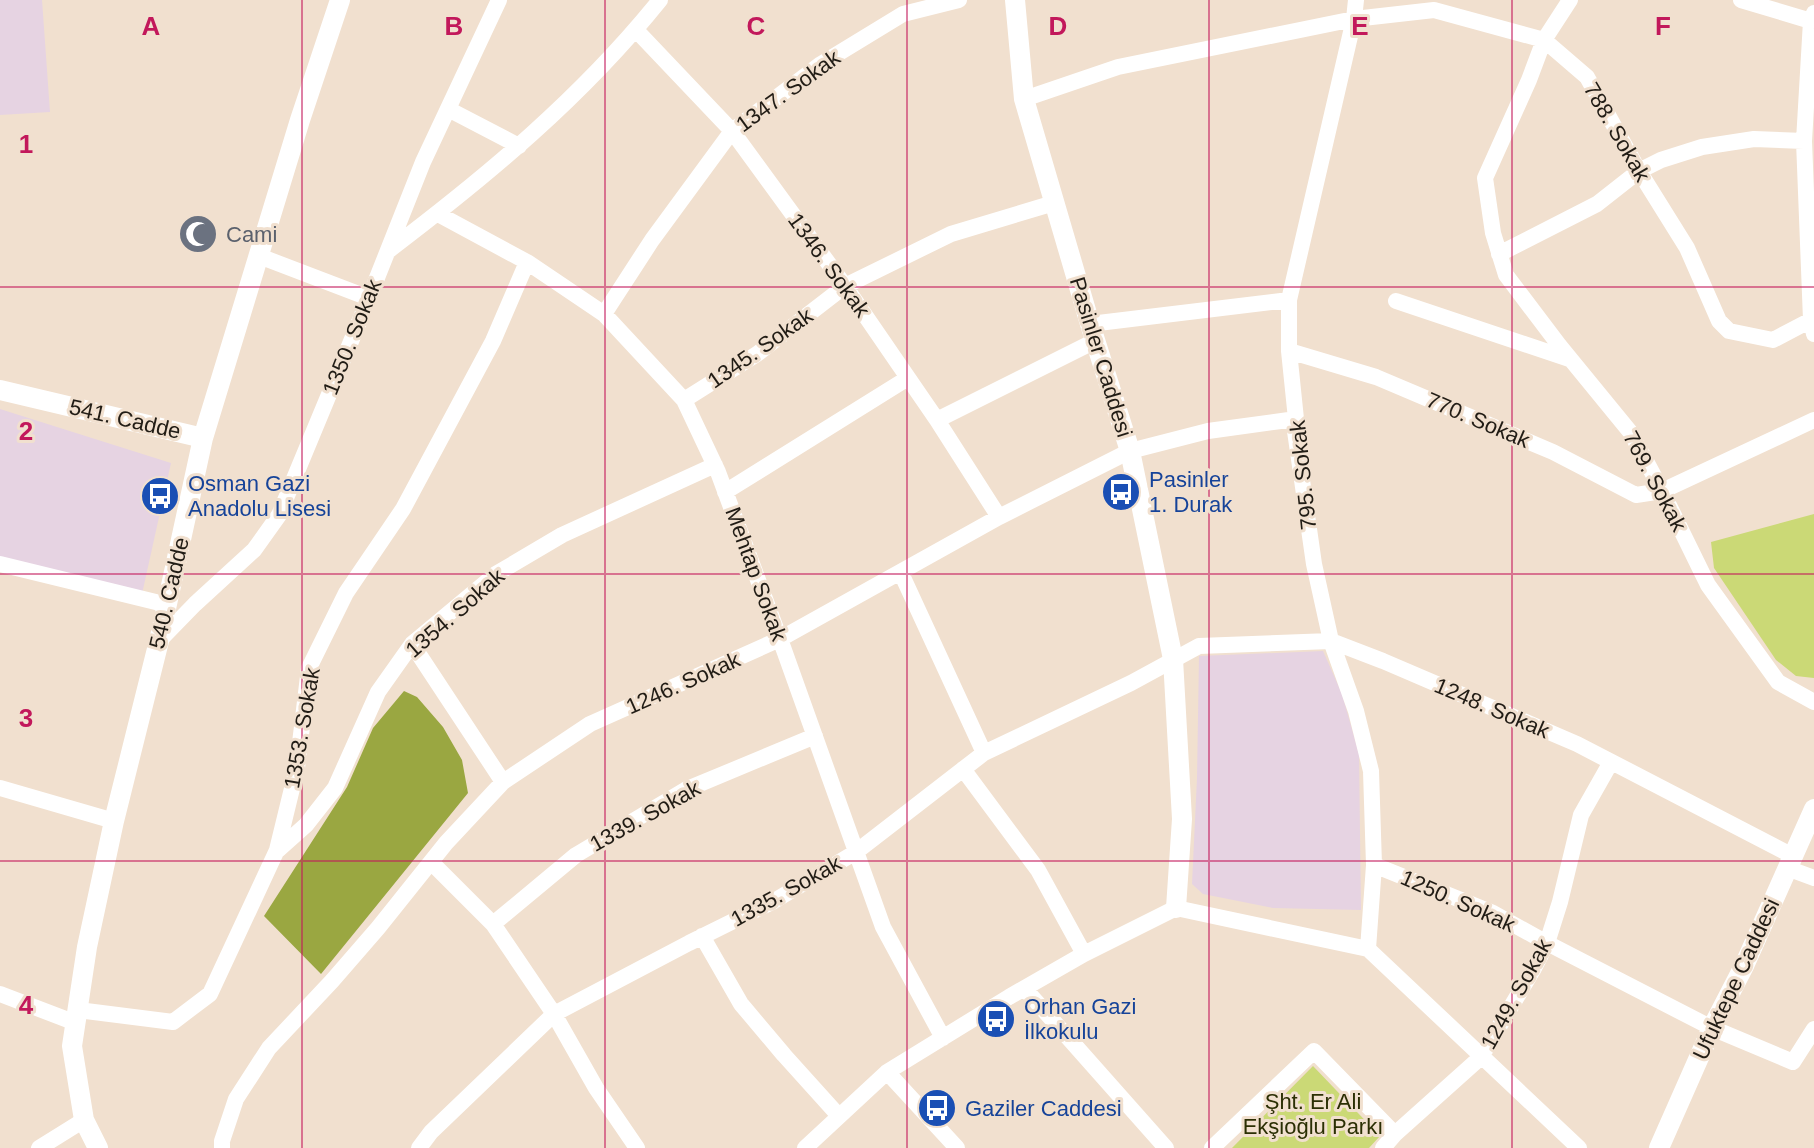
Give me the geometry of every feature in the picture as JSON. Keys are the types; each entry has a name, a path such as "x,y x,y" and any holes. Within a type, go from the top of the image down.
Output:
{"street":[{"name":"540. Cadde","path":"98,1148 84,1120 72,1046 87,947 114,821 168,605 203,438 340,0"},
{"name":"1350. Sokak","path":"159,641 254,550 279,515 423,162 499,0"},
{"path":"386,252 438,214 560,110 636,30 660,0"},
{"name":"1347. Sokak","path":"604,314 652,240 732,131 821,64 903,14 959,0"},
{"name":"Pasinler Caddesi","path":"1015,0 1024,99 1130,451 1173,659 1182,819 1176,908"},
{"name":"795. Sokak","path":"1356,0 1289,300 1289,351 1295,431 1314,564 1331,641 1356,711 1371,771 1374,865 1368,949"},
{"name":"769. Sokak","path":"1570,0 1544,40 1485,178 1493,233 1506,275 1631,433 1708,585 1778,682 1814,702"},
{"path":"1741,0 1813,17 1804,141 1813,325"},
{"name":"788. Sokak","path":"1024,99 1118,67 1354,19 1434,10 1544,40 1587,77 1639,171 1687,248 1719,321 1729,331 1773,340 1813,325"},
{"name":"1346. Sokak","path":"636,30 732,131 845,286 999,517"},
{"path":"448,109 519,146"},
{"path":"1499,254 1597,204 1639,171 1661,160 1702,147 1754,139 1804,141"},
{"name":"1345. Sokak","path":"684,400 757,354 845,286 951,234 1054,203"},
{"name":"Mehtap Sokak","path":"438,214 527,262 604,314 684,400 715,465 883,927 943,1038"},
{"path":"259,256 369,298"},
{"name":"1353. Sokak","path":"0,994 77,1016 173,1022 210,994 277,850 297,768 309,668 346,593 403,509 493,341 527,262"},
{"path":"937,420 1092,332 1289,300"},
{"path":"1396,301 1571,360"},
{"name":"770. Sokak","path":"1289,351 1376,377 1553,452 1636,495 1662,491"},
{"path":"725,492 908,378"},
{"name":"541. Cadde","path":"0,390 203,438"},
{"name":"1246. Sokak","path":"222,1148 236,1099 269,1048 332,981 431,862 503,782 590,724 780,639 999,517 1130,451 1208,431 1296,419"},
{"path":"1662,491 1814,420"},
{"name":"1354. Sokak","path":"277,850 306,825 335,788 378,692 412,644 496,574 562,535 715,465"},
{"path":"0,564 168,605"},
{"path":"901,573 984,753"},
{"name":"1248. Sokak","path":"1173,659 1199,646 1331,641 1563,738 1611,762 1814,878"},
{"path":"412,644 503,782"},
{"name":"1335. Sokak","path":"419,1148 431,1132 554,1014 774,901 856,852 984,753 1131,683 1173,659"},
{"name":"1339. Sokak","path":"493,924 576,855 685,790 815,736"},
{"name":"1249. Sokak","path":"1383,1148 1481,1057 1533,970 1547,943 1560,902 1581,815 1611,762"},
{"path":"963,769 1038,870 1084,954"},
{"path":"0,788 114,821"},
{"name":"Ufuktepe Caddesi","path":"1659,1148 1814,809"},
{"path":"431,862 493,924 554,1014 632,1146"},
{"name":"1250. Sokak","path":"1374,865 1493,913 1712,1028 1793,1062 1814,1029"},
{"path":"805,1148 887,1072 1084,954 1176,908 1368,949 1579,1148"},
{"path":"702,936 741,1004 839,1116"},
{"path":"1025,989 1166,1148"},
{"path":"1212,1148 1314,1051 1395,1134"},
{"path":"887,1072 957,1148"},
{"path":"39,1148 84,1120"}],"shaded area":[{"path":"0,0 42,0 50,112 0,115"},
{"path":"0,409 171,463 142,594 0,562"},
{"path":"1323,651 1342,694 1359,754 1361,910 1273,908 1203,894 1192,884 1199,656"}],"green space":[{"path":"1814,514 1814,678 1796,676 1776,660 1714,568 1711,542"},
{"path":"404,691 417,697 443,727 462,760 468,793 321,974 264,916 347,787 373,728"},
{"name":"Şht. Er Ali Ekşioğlu Parkı","path":"1313,1066 1380,1136 1369,1148 1232,1148"}],"place":[{"name":"Cami","path":"198,234"},
{"name":"Pasinler 1. Durak","path":"1121,492"},
{"name":"Osman Gazi Anadolu Lisesi","path":"160,496"},
{"name":"Orhan Gazi İlkokulu","path":"996,1019"},
{"name":"Gaziler Caddesi","path":"937,1108"}]}
